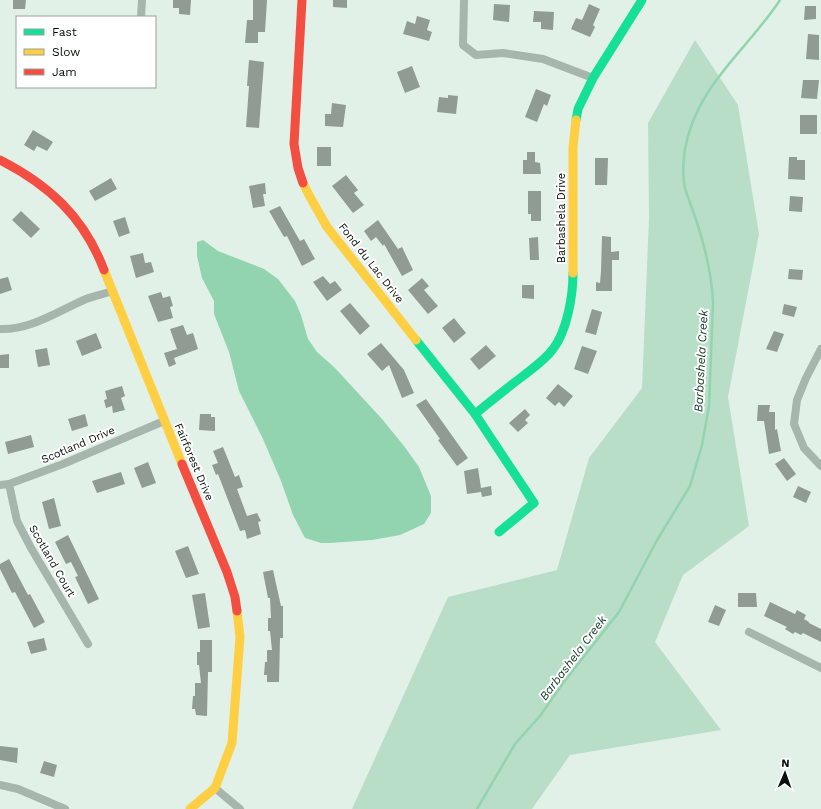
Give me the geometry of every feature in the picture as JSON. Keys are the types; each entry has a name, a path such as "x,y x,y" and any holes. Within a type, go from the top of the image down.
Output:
{"street":[{"path":"141,16 142,0"},
{"name":"Fond du Lac Drive","path":"302,0 294,144 302,183 309,198 327,227 475,414 534,503 499,532"},
{"path":"464,0 463,45 476,56 502,54 543,59 593,78"},
{"name":"Barbashela Drive","path":"475,414 539,363 552,349 565,321 569,309 573,283 573,146 575,122 578,109 593,78 642,0"},
{"name":"Fairforest Drive","path":"0,160 41,183 70,210 86,231 97,251 164,421 227,572 237,610 239,650 232,743 215,788 190,809"},
{"path":"0,329 9,329 40,321 86,299 113,291"},
{"path":"821,349 806,378 797,400 794,424 804,448 821,466"},
{"name":"Scotland Drive","path":"0,485 9,484 63,464 164,421"},
{"name":"Scotland Court","path":"9,484 17,521 31,548 88,644"},
{"path":"749,632 821,668"},
{"path":"0,785 18,789 65,809"},
{"path":"215,788 240,809"}],"shaded area":[{"path":"695,40 738,105 759,234 728,397 749,526 683,575 655,642 721,730 570,755 532,809 352,809 448,597 557,570 589,458 642,388 649,218 648,123"},
{"path":"203,240 218,251 264,269 278,279 295,301 308,339 317,352 335,368 382,419 419,467 431,496 431,513 424,524 400,535 372,540 321,543 305,538 293,515 281,481 263,439 239,391 229,352 214,314 214,301 202,278 197,256 197,242"}],"building":[{"path":"13,0 26,0 25,9 13,9"},
{"path":"173,0 191,0 190,15 179,14 179,8 173,8"},
{"path":"253,0 267,0 265,32 258,32 258,43 245,43 247,20 253,20"},
{"path":"333,0 347,0 347,8 333,7"},
{"path":"494,4 510,5 509,22 493,20"},
{"path":"589,4 600,9 593,25 595,27 590,37 571,29 576,18 582,20"},
{"path":"805,6 816,6 816,19 804,20"},
{"path":"534,11 554,12 553,30 541,29 541,22 533,22"},
{"path":"417,16 430,20 427,30 432,32 429,41 403,34 407,21 415,24"},
{"path":"808,34 819,35 819,60 806,59"},
{"path":"249,60 264,62 259,128 246,127"},
{"path":"412,66 420,87 405,93 397,72"},
{"path":"803,80 819,80 817,99 801,98"},
{"path":"536,89 551,95 547,106 544,104 537,122 525,117"},
{"path":"448,95 458,96 456,114 437,112 439,97 448,98"},
{"path":"332,103 346,105 343,127 325,126 325,114 331,114"},
{"path":"800,115 817,115 817,134 800,134"},
{"path":"33,130 53,142 47,151 37,146 34,151 24,145"},
{"path":"317,147 331,147 331,166 317,166"},
{"path":"527,152 535,152 535,162 540,163 541,174 523,174 523,160 527,160"},
{"path":"789,157 797,157 797,160 805,160 805,180 788,179"},
{"path":"595,158 608,158 607,185 595,185"},
{"path":"346,175 358,190 354,193 364,205 353,213 332,186"},
{"path":"111,178 117,189 95,201 89,191"},
{"path":"265,183 266,194 263,194 265,206 253,208 249,186"},
{"path":"528,191 541,191 541,221 531,221 531,214 528,214"},
{"path":"790,196 803,197 802,212 789,211"},
{"path":"280,206 300,241 304,239 315,259 302,266 287,236 284,237 269,211"},
{"path":"21,211 40,229 31,238 12,220"},
{"path":"125,217 130,233 119,237 113,221"},
{"path":"378,220 398,249 402,247 413,270 402,276 384,244 383,246 376,237 371,241 364,231"},
{"path":"602,236 611,237 611,252 619,251 619,260 612,260 612,291 596,291 596,282 600,283"},
{"path":"538,237 539,260 530,260 529,238"},
{"path":"143,253 145,263 151,262 154,272 136,278 130,256"},
{"path":"789,269 803,270 802,280 788,279"},
{"path":"323,276 330,284 335,281 342,290 327,301 313,282"},
{"path":"8,277 12,290 0,294 0,279"},
{"path":"422,278 429,286 424,290 438,306 428,314 408,290"},
{"path":"522,285 534,285 534,299 522,298"},
{"path":"161,292 163,298 170,296 173,306 170,307 173,318 158,322 148,296"},
{"path":"350,303 370,326 360,335 340,311"},
{"path":"784,304 797,307 794,317 782,314"},
{"path":"592,309 602,312 596,335 585,332"},
{"path":"454,318 466,333 454,343 442,328"},
{"path":"183,325 187,335 193,333 198,349 174,358 176,364 169,367 164,353 177,349 170,329"},
{"path":"774,331 784,334 777,352 766,349"},
{"path":"96,333 102,348 82,356 76,341"},
{"path":"381,343 404,370 414,393 402,398 389,365 382,371 367,354"},
{"path":"486,345 496,356 479,370 470,359"},
{"path":"582,346 597,351 588,374 574,369"},
{"path":"47,348 50,365 38,367 35,350"},
{"path":"9,354 9,368 0,368 0,355"},
{"path":"558,384 573,396 564,407 559,402 555,406 546,398"},
{"path":"122,386 125,396 121,398 125,410 113,413 112,406 106,408 104,400 107,399 105,391"},
{"path":"426,399 468,458 457,466 438,440 440,439 416,405"},
{"path":"758,405 770,405 769,412 775,412 775,430 777,429 781,451 769,454 764,421 757,421"},
{"path":"525,409 530,415 525,420 528,423 518,432 509,423"},
{"path":"85,414 88,426 72,431 68,419"},
{"path":"200,414 211,414 211,417 215,417 215,431 199,430"},
{"path":"31,435 34,447 8,454 5,442"},
{"path":"223,447 235,477 239,475 243,487 237,489 247,516 257,513 261,521 258,522 261,534 247,539 245,530 240,531 218,474 216,475 212,465 218,463 213,451"},
{"path":"784,458 796,474 787,481 775,464"},
{"path":"148,462 156,483 142,488 134,468"},
{"path":"478,468 481,488 491,486 492,495 482,497 481,492 467,494 464,471"},
{"path":"121,472 125,484 97,493 92,481"},
{"path":"798,486 811,492 806,503 793,497"},
{"path":"54,498 61,526 49,529 42,502"},
{"path":"68,535 99,599 88,604 75,577 78,576 71,562 66,564 55,542"},
{"path":"188,546 199,574 186,578 175,551"},
{"path":"9,559 28,595 30,594 45,622 34,628 15,592 12,593 0,569 0,564"},
{"path":"273,570 281,606 283,606 283,638 280,638 279,682 267,682 267,675 264,675 265,662 267,662 267,650 272,650 270,631 268,631 268,618 271,618 270,598 268,598 263,572"},
{"path":"205,593 210,627 198,629 192,595"},
{"path":"738,593 756,593 757,607 738,607"},
{"path":"770,602 795,614 797,610 806,615 804,619 821,629 821,642 803,633 801,635 795,632 793,634 785,629 787,627 764,616"},
{"path":"715,605 726,610 719,626 708,622"},
{"path":"44,638 47,650 31,654 27,642"},
{"path":"200,640 212,640 212,672 208,672 207,716 196,715 195,709 192,709 193,696 195,696 195,683 201,683 199,665 197,665 197,652 200,652"},
{"path":"0,746 18,748 17,763 0,760"},
{"path":"44,761 57,765 54,777 40,773"}],"waterway":[{"name":"Barbashela Creek","path":"477,809 515,744 540,716 563,683 619,612 656,542 690,486 702,445 709,406 713,303 710,273 706,254 684,183 683,168 685,149 691,126 711,87 767,19 780,0"}],"traffic: fast":[{"path":"576,120 578,109 593,78 642,0"},
{"path":"475,414 539,364 558,342 568,313 572,292 573,273"},
{"path":"416,340 475,414 534,503 499,532"}],"traffic: slow":[{"path":"573,273 573,147 576,120"},
{"path":"303,183 327,227 416,340"},
{"path":"104,270 182,464"},
{"path":"190,809 215,788 232,743 240,637 237,611"}],"traffic: jam":[{"path":"302,0 294,144 298,168 303,183"},
{"path":"0,160 34,180 63,204 86,234 96,251 104,270"},
{"path":"182,464 227,572 235,597 237,611"}]}
